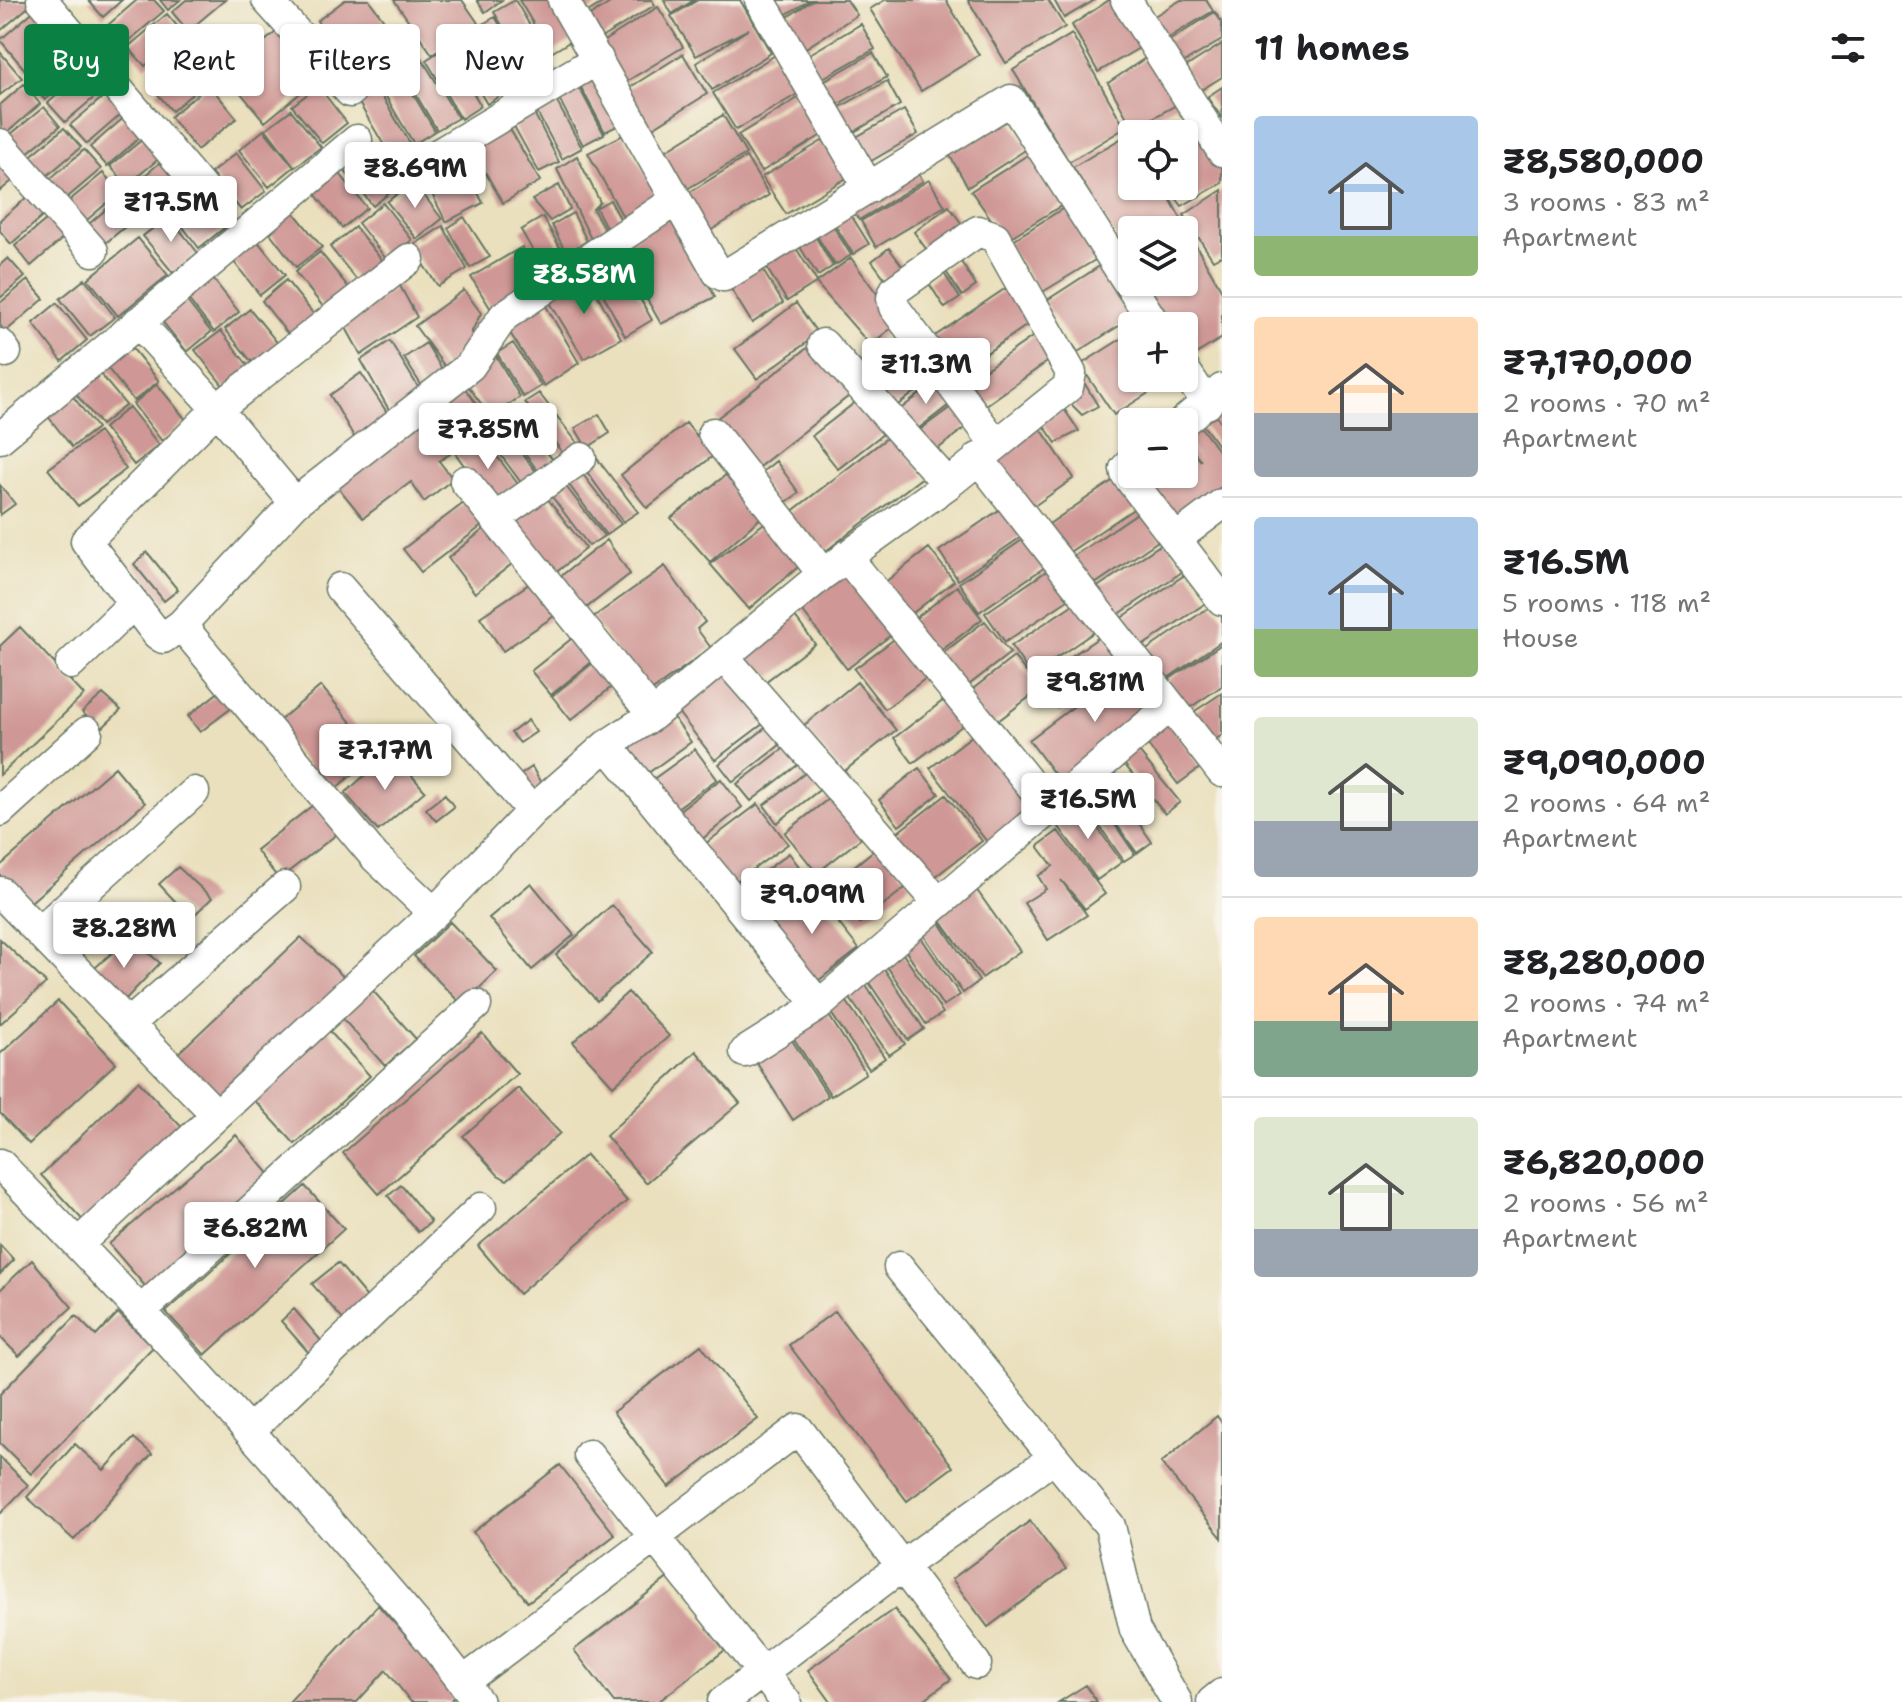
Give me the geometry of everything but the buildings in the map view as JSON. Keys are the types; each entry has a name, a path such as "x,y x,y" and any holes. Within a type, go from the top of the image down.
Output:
{"street":[{"path":"42,0 205,192"},
{"path":"267,0 289,24"},
{"path":"563,0 718,273 724,276 1011,100 1147,312"},
{"path":"760,0 869,188"},
{"path":"1126,0 1222,151"},
{"path":"415,168 598,59"},
{"path":"0,438 357,140"},
{"path":"0,144 93,251"},
{"path":"409,259 217,409 86,541 163,638 181,625 295,503 470,366 504,316 676,200"},
{"path":"78,1244 434,913 532,811 607,745 653,715 834,565 948,484 986,450 1068,387 1071,373 995,237 978,231 895,290 892,298 894,307 986,450 1170,706 1222,772"},
{"path":"138,322 217,409 295,503"},
{"path":"823,344 948,484"},
{"path":"713,433 1051,810"},
{"path":"497,517 581,458"},
{"path":"465,481 653,715"},
{"path":"1137,488 1222,600"},
{"path":"1177,538 1222,504"},
{"path":"340,588 532,811"},
{"path":"71,664 133,604"},
{"path":"181,625 375,857 434,913"},
{"path":"725,658 938,902"},
{"path":"745,1052 819,1005 1170,706"},
{"path":"0,811 87,732"},
{"path":"607,745 819,1005"},
{"path":"39,932 194,792"},
{"path":"129,1024 285,887"},
{"path":"0,892 216,1114"},
{"path":"142,1310 476,1005"},
{"path":"0,1164 142,1310 250,1430 470,1692 654,1538 798,1429 976,1664"},
{"path":"250,1430 481,1208"},
{"path":"899,1267 1052,1459 1110,1526 1135,1630 1177,1702"},
{"path":"589,1455 786,1702"},
{"path":"723,1702 903,1565 1052,1459"},
{"path":"1212,1702 1222,1694"}]}
